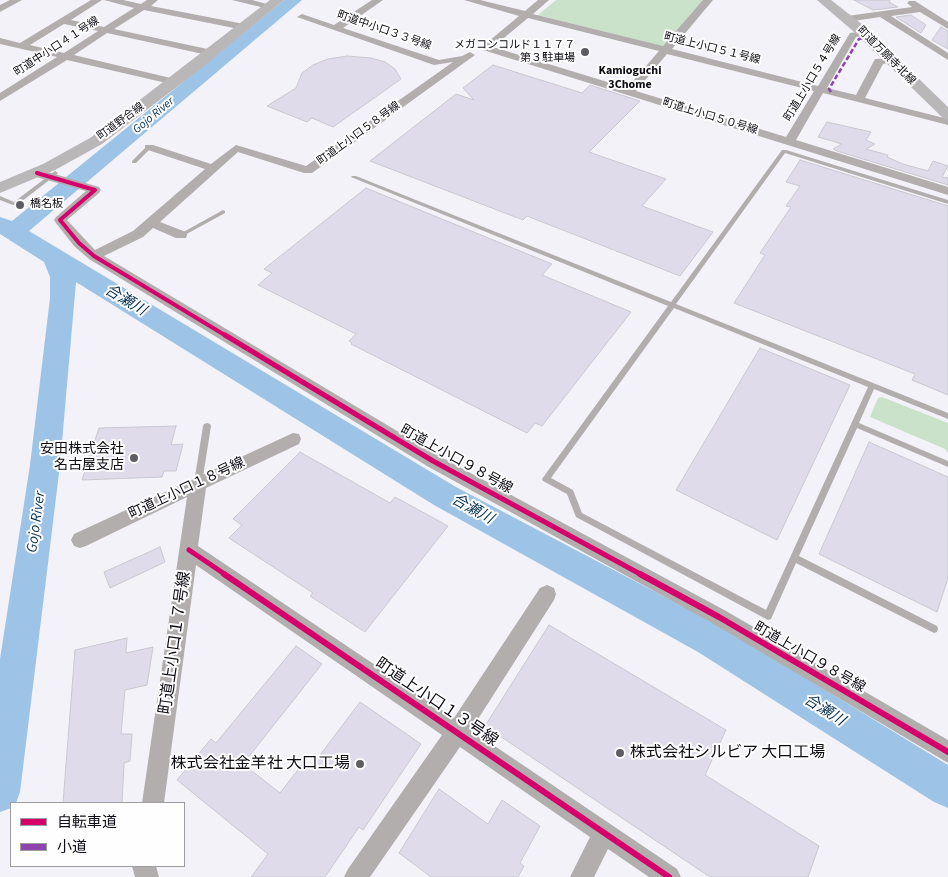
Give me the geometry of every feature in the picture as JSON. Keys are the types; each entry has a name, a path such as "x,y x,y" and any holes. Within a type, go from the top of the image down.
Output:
{"street":[{"path":"0,9 16,0"},
{"path":"22,46 97,0"},
{"path":"109,0 244,27"},
{"name":"町道中小口４１号線","path":"0,98 153,0"},
{"path":"237,0 274,3"},
{"path":"336,28 378,0"},
{"name":"町道上小口５１号線","path":"470,0 948,122"},
{"path":"530,16 544,0"},
{"path":"486,48 501,35 553,0"},
{"path":"629,92 708,0"},
{"name":"町道万願寺北線","path":"822,0 864,33 888,60 948,115"},
{"path":"907,0 948,26"},
{"path":"847,19 919,8 929,0"},
{"name":"町道野合線","path":"0,188 49,175 212,54 274,3"},
{"path":"883,15 948,57"},
{"name":"町道中小口３３号線","path":"302,17 438,63 470,55 481,48 486,48"},
{"path":"63,21 212,54"},
{"name":"町道上小口５４号線","path":"790,146 826,91 853,35 864,33"},
{"path":"0,41 175,82"},
{"name":"町道上小口５０号線","path":"486,48 629,92 790,146 948,191"},
{"name":"町道上小口５８号線","path":"94,256 138,234 236,148 308,170 470,55"},
{"path":"859,100 879,61 888,60"},
{"path":"150,148 212,168"},
{"name":"町道上小口９８号線","path":"49,175 95,188 60,220 94,256 433,461 719,618 948,752"},
{"path":"150,223 170,229 180,236"},
{"name":"町道上小口１８号線","path":"80,540 293,439"},
{"name":"町道上小口１７号線","path":"153,802 198,483"},
{"name":"町道上小口１３号線","path":"189,550 669,877"},
{"path":"356,877 457,732 548,594"},
{"path":"582,877 604,833"}],"lane":[{"path":"872,386 768,616 579,515 570,492 546,479 790,146 948,202"},
{"path":"134,162 150,148"},
{"path":"0,198 15,204 49,175"},
{"path":"354,177 948,416"},
{"path":"180,236 223,212"},
{"path":"855,424 948,464"},
{"path":"198,483 207,426"},
{"path":"794,558 934,629"}],"green space":[{"path":"556,0 705,0 663,46 660,46 538,15"},
{"path":"882,397 948,423 948,453 945,449 870,417 878,398"}],"building":[{"path":"854,0 890,0 889,2 898,7 873,10"},
{"path":"911,15 926,25 921,33 896,17"},
{"path":"941,27 948,31 948,49 932,40"},
{"path":"347,56 371,58 385,62 395,69 401,79 333,127 312,118 307,122 267,106 296,88 302,73 313,65 328,59"},
{"path":"493,65 582,93 590,85 640,101 589,152 666,179 642,206 713,232 680,276 527,216 523,220 370,161 456,94 474,100 463,88"},
{"path":"827,122 871,132 866,140 875,144 866,149 888,155 887,157 903,164 928,171 933,161 948,166 942,177 948,178 948,185 833,149 842,144 818,137"},
{"path":"800,160 948,206 948,395 912,380 915,374 734,303 765,255 760,253 791,207 786,206 800,186 786,182"},
{"path":"366,188 552,264 542,275 631,312 542,426 535,423 527,433 351,344 349,341 356,334 258,285 272,273 264,269"},
{"path":"760,348 850,385 777,540 676,490"},
{"name":"安田株式会社 名古屋支店","path":"176,426 171,445 183,444 176,471 164,471 162,477 82,480 99,428"},
{"path":"869,442 948,477 948,578 937,612 819,554"},
{"path":"300,452 390,503 395,497 448,526 365,632 310,596 313,593 229,538 242,525 233,519"},
{"path":"160,547 165,562 110,588 104,572"},
{"name":"株式会社シルビア 大口工場","path":"549,625 726,730 705,775 819,846 808,877 710,877 485,726"},
{"path":"127,638 126,653 153,647 147,685 125,690 121,734 132,734 130,761 124,763 122,802 63,802 75,650"},
{"path":"296,646 322,664 243,764 280,793 304,762 311,767 360,702 421,744 363,830 359,827 325,877 251,877 268,854 177,780 211,739 216,743"},
{"path":"439,789 488,824 502,800 540,826 520,863 524,866 518,877 431,877 399,853"}],"waterway":[{"name":"Gojo River","path":"14,231 294,0"},
{"name":"合瀬川","path":"0,224 53,256"},
{"name":"Gojo River","path":"0,792 45,465 63,298 63,277 59,265 53,256"},
{"name":"合瀬川","path":"53,256 445,496 711,640 948,788"}],"marked path":[{"path":"831,92 829,89 859,39 868,37"}],"cycle path":[{"path":"37,173 95,190 60,220 79,243 94,256 433,461 719,617 948,752"},
{"path":"189,550 669,877"}],"place":[{"name":"メガコンコルド１１７７ 第３駐車場","path":"585,52"},
{"name":"橋名板","path":"20,205"},
{"name":"安田株式会社 名古屋支店","path":"134,458"},
{"name":"株式会社シルビア 大口工場","path":"620,753"},
{"name":"株式会社金羊社 大口工場","path":"360,764"}],"district":[{"name":"Kamioguchi 3Chome","path":"630,78"}]}
